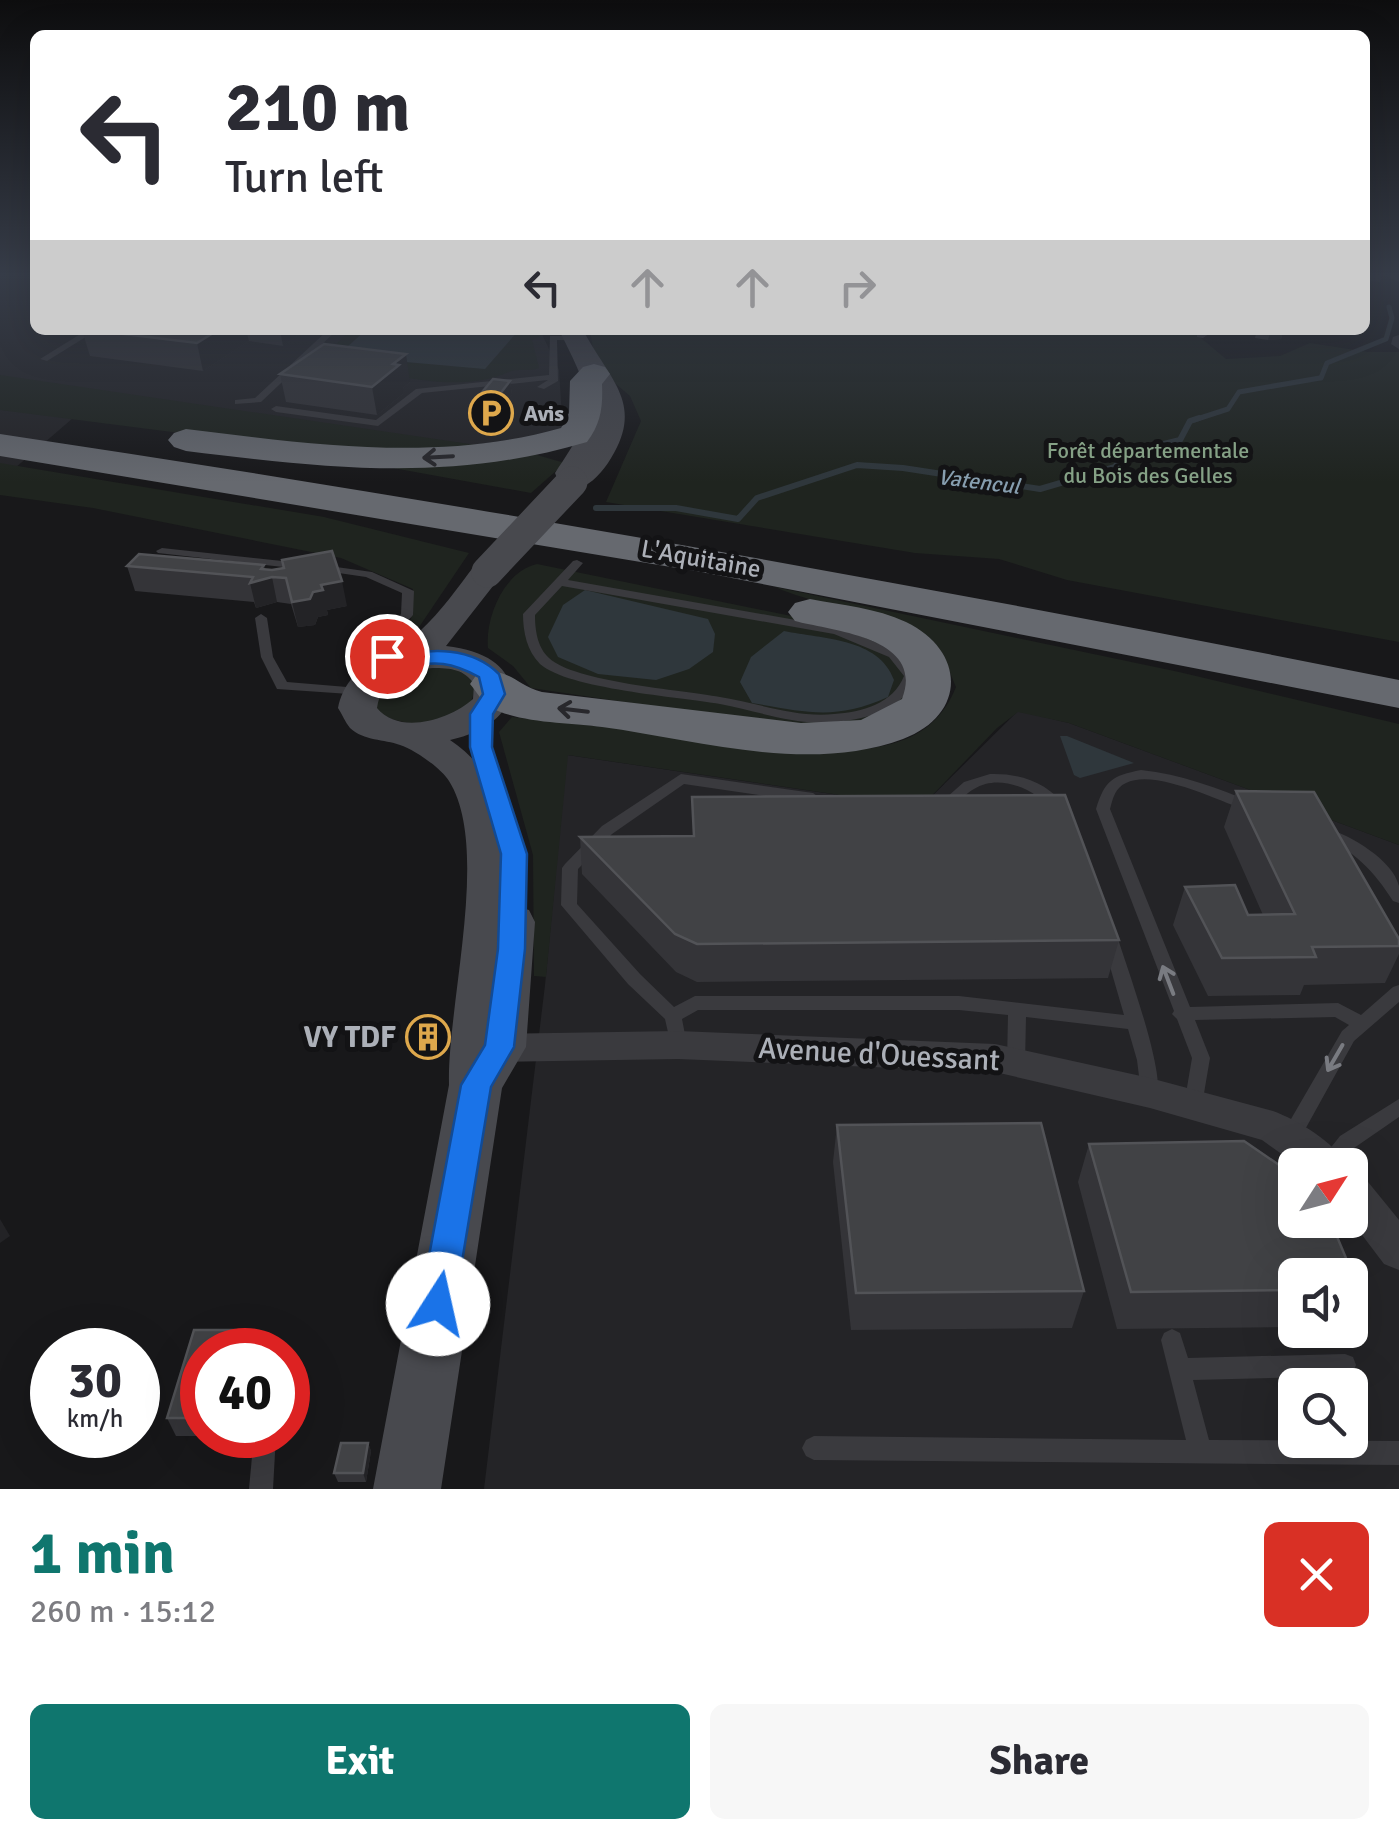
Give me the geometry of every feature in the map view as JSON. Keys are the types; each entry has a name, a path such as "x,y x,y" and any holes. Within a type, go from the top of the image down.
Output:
{"highway":[{"path":"8,433 99,430 376,458 468,455 574,436 586,413 586,381 595,376"},
{"name":"L'Aquitaine","path":"8,433 136,465 405,506 748,566 1399,694"},
{"name":"L'Aquitaine","path":"8,433 280,466 778,550 1399,668"},
{"path":"535,446 566,454 576,473"},
{"path":"136,465 158,474 399,522 568,573 879,628 893,633 921,658 932,686 927,702 889,727 866,735 801,737 540,706 484,688"}],"street":[{"path":"482,1057 489,834 478,799 468,776 447,757 414,736 375,727 363,717 358,705 379,675 426,645 576,473 604,450 611,431 612,405 603,382 595,376 578,343"},
{"path":"407,1489 482,1057 512,949 514,854 481,747 484,688 464,638 466,600"},
{"path":"379,675 440,656 484,688"},
{"path":"414,736 452,730 484,688"},
{"name":"Avenue d'Ouessant","path":"482,1057 676,1030 1016,1063 1150,1093 1273,1127 1303,1148"},
{"path":"1368,1212 1399,1251"}],"lane":[{"path":"44,358 69,343"},
{"path":"238,402 258,400 318,343"},
{"path":"541,388 554,382 553,343"},
{"path":"276,408 378,423 418,392 554,377"},
{"path":"257,386 270,388"},
{"path":"162,550 368,574 408,591 408,615 387,637 387,656 379,675 282,686 267,656 261,618"},
{"path":"568,573 581,583 837,631 893,654 911,676 908,690 888,704 827,719 776,714 592,678 547,663 528,634 528,614 568,573"},
{"path":"1193,1105 1201,1058 1180,1014 1102,810 1104,791 1114,780 1136,775 1175,780 1267,812"},
{"path":"833,801 682,779 608,830 570,868 569,904 676,1030 694,1003 960,1004 1136,1024"},
{"path":"933,814 976,782 1012,780 1045,790 1074,826"},
{"path":"1304,825 1360,848 1377,862 1399,898"},
{"path":"1106,929 1146,1060 1150,1093"},
{"path":"1290,1139 1348,1036 1399,992"},
{"path":"1016,1063 1017,1010"},
{"path":"1180,1014 1338,1010 1362,1024"},
{"path":"1342,1148 1399,1107"},
{"path":"1172,1340 1201,1452"},
{"path":"1180,1369 1345,1365"},
{"path":"814,1448 1399,1453"},
{"path":"261,1489 263,1458"}],"shaded area":[{"path":"0,343 546,343 559,370 563,432 473,445 102,393 0,481"},
{"path":"351,343 507,343 485,369 337,356"},
{"path":"585,590 708,619 715,634 713,652 689,669 656,680 598,674 558,657 548,637 563,605"},
{"path":"784,631 848,643 876,656 894,680 888,697 836,712 752,703 740,682 751,657"},
{"path":"1018,711 1069,723 1399,845 1399,1489 484,1489 545,985 567,755 921,807"},
{"path":"1060,736 1134,763 1080,778 1074,775"}],"green space":[{"path":"337,343 533,343 539,368 487,379 440,382 319,360"},
{"name":"Forêt départementale du Bois des Gelles","path":"592,343 1208,343 1226,359 1280,356 1309,343 1399,352 1399,642 1067,580 999,559 915,553 606,502 641,421 630,396 596,367"},
{"path":"0,375 483,446 467,450 297,448 0,410"},
{"path":"530,453 565,463 531,493 393,468"},
{"path":"0,463 324,517 469,553 409,642 392,643 411,619 413,589 341,558 93,508 0,495"},
{"path":"537,564 816,621 871,637 919,677 891,719 810,730 531,688 513,666 488,648 488,636 493,610 506,586 525,568"},
{"path":"775,587 1179,672 1399,724 1399,845 1069,723 1018,712 997,728 921,807 568,755 546,977 534,976 533,855 499,732 512,717 834,752 907,739 935,720 947,705 956,687 940,652 929,642 888,623"},
{"path":"435,665 458,671 472,681 476,686 470,705 424,723 401,721 376,712 373,693 390,676"}],"building":[{"path":"324,344 406,354 393,364 399,365 372,387 280,374"},
{"path":"493,379 510,381 496,399 478,397"},
{"path":"332,551 342,581 321,585 323,590 313,592 310,599 292,602 286,578 250,583 253,577 127,566 139,554 264,565 261,569 272,570 284,568 282,560"},
{"path":"1236,791 1314,792 1399,939 1399,946 1312,947 1316,957 1222,958 1185,887 1235,885 1248,915 1295,914"},
{"path":"1065,795 1119,940 697,944 675,934 580,837 694,836 692,797"},
{"path":"422,1022 432,1022 430,1033 420,1034"},
{"path":"1041,1123 1084,1291 856,1293 837,1125"},
{"path":"1244,1141 1278,1164 1278,1238 1338,1238 1346,1258 1278,1258 1278,1290 1131,1292 1089,1144"},
{"path":"180,1376 180,1418 167,1418"},
{"path":"341,1443 368,1443 363,1473 334,1473"}],"waterway":[{"path":"1321,378 1327,363 1375,343"},
{"name":"Vatencul","path":"1191,421 1228,409 1239,392 1320,378"},
{"name":"Vatencul","path":"596,508 676,508 738,519 757,498 857,465 903,468 1040,489 1115,467 1123,454 1180,440 1190,421 1199,418"}],"place":[{"name":"Avis","path":"491,413"},
{"name":"VY TDF","path":"428,1037"}],"route":[{"path":"387,656 380,671 397,663 440,656 460,659 488,674 494,694 482,714 481,747 514,854 512,949 500,1047 476,1085 438,1304"}]}
